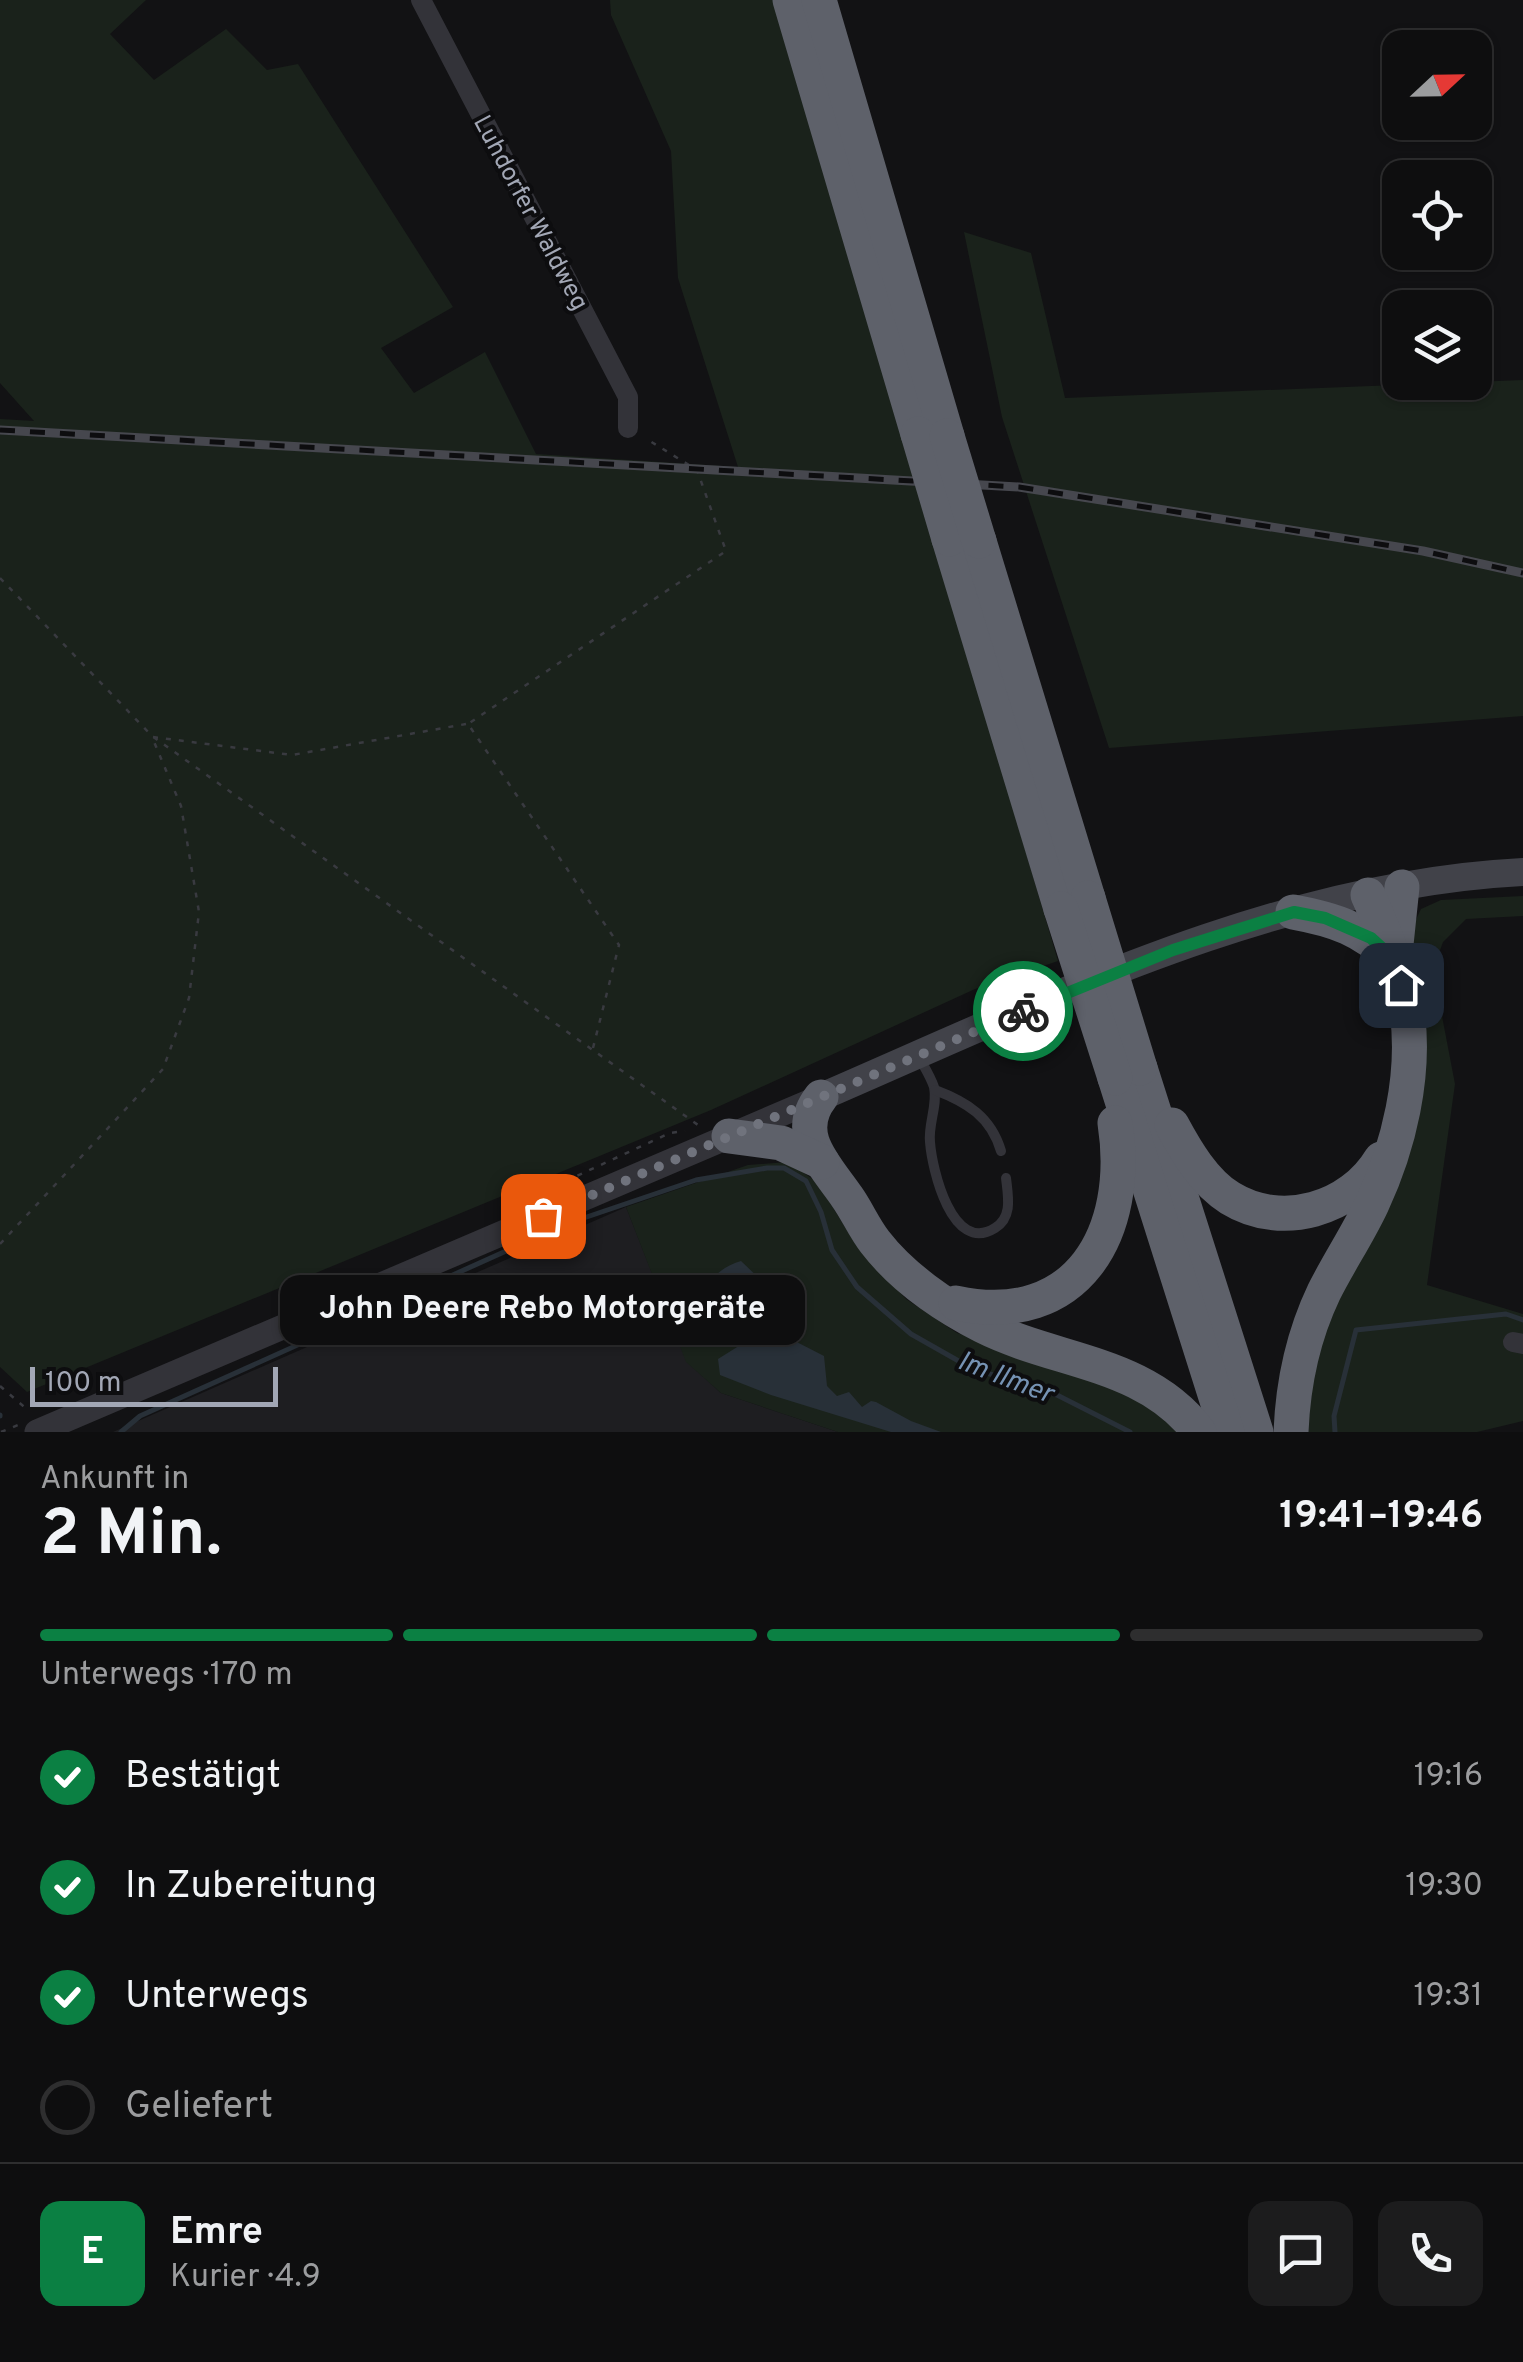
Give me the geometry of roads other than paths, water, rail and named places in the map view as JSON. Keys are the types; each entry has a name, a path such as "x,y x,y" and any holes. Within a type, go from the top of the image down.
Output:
{"highway":[{"path":"790,0 932,435 1228,1432"},
{"path":"819,0 932,435"},
{"path":"1291,1432 1296,1376 1308,1332 1324,1292 1372,1205 1401,1118 1410,1046 1385,891"},
{"path":"1074,903 1082,978 1256,1432"},
{"path":"1294,912 1350,926 1371,938 1395,960"},
{"path":"1121,1076 1230,1198 1254,1208 1303,1212 1346,1198 1373,1173 1401,1118"},
{"path":"940,1299 981,1307 1035,1300 1072,1280 1095,1255 1112,1220 1117,1190 1116,1129 1121,1076"},
{"path":"821,1097 810,1114 808,1130 822,1162 884,1253 904,1273 940,1299 1004,1335 1108,1367 1137,1380 1165,1398 1199,1432"},
{"path":"821,1097 848,1198"},
{"path":"716,1132 781,1144 822,1162"}],"main road":[{"path":"821,1097 1158,956 1294,912 1460,877 1523,872"}],"street":[{"name":"Luhdorfer Waldweg","path":"420,0 628,396 628,428"},
{"path":"47,1426 716,1132 821,1097"}],"lane":[{"path":"919,1055 935,1090 930,1125 932,1161 948,1209 957,1222 977,1232 997,1227 1009,1206 1006,1178"},
{"path":"935,1090 960,1099 983,1117 996,1134 1002,1152"}],"waterway":[{"name":"Im Ilmer","path":"121,1432 140,1416 566,1224 696,1180 767,1168 784,1168 806,1181 821,1212 832,1250 857,1287 911,1334 971,1368 1057,1395 1130,1432"},
{"name":"Im Ilmer","path":"1335,1432 1334,1416 1356,1330 1506,1314 1523,1320"}],"railway":[{"path":"0,430 1019,487 1423,551 1523,573"}],"place":[{"name":"John Deere Rebo Motorgeräte","path":"543,1216"}]}
